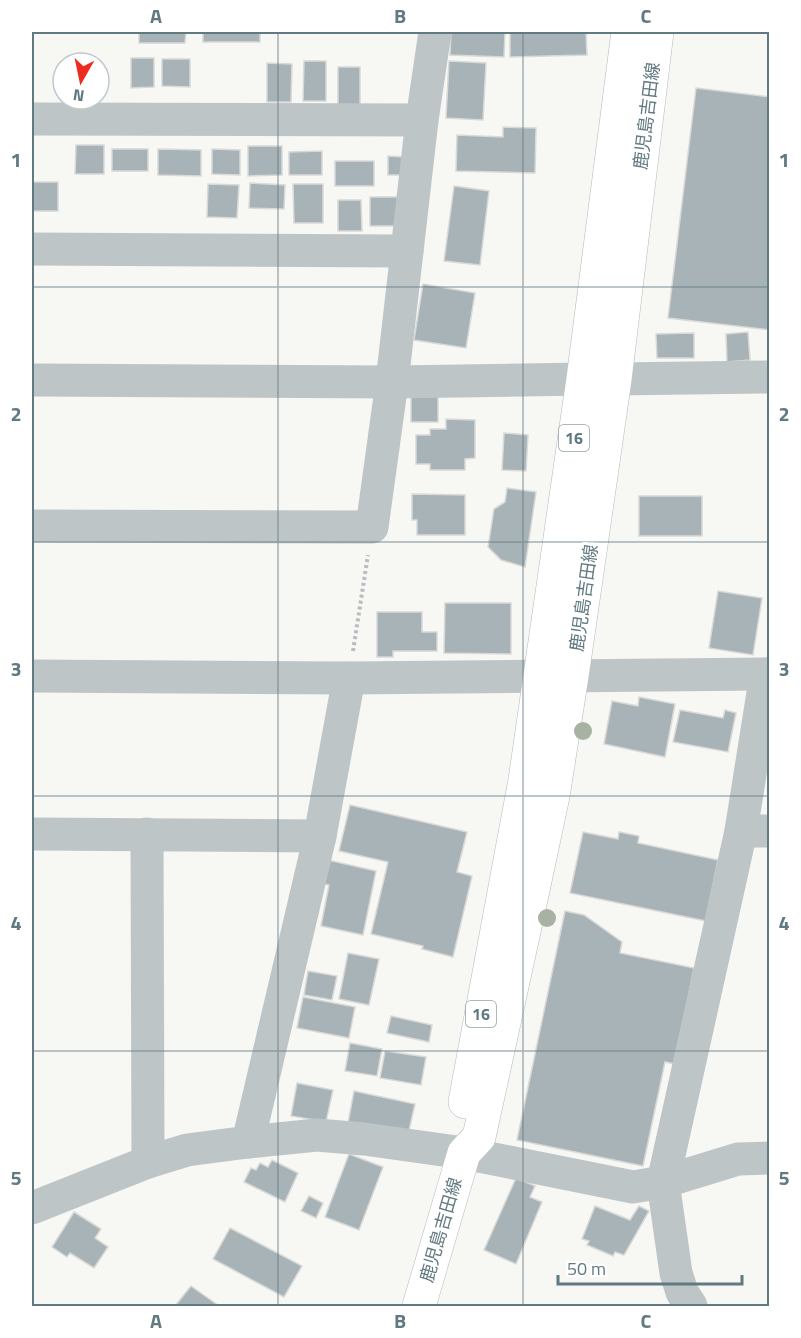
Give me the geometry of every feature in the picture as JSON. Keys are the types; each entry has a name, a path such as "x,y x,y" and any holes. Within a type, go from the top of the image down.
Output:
{"main road":[{"name":"鹿児島吉田線","path":"464,1153 459,1134 525,780 583,379 628,32"},
{"name":"鹿児島吉田線","path":"419,1306 464,1153 479,1137 548,817 572,676 615,379 657,32"}],"street":[{"path":"32,526 372,527 435,32"},
{"path":"32,119 422,120"},
{"path":"32,249 407,251"},
{"path":"615,379 770,377"},
{"path":"32,380 392,382 583,379"},
{"path":"32,676 349,678 768,674 755,831 663,1182 676,1273 682,1292 691,1306"},
{"path":"248,1142 320,836 349,678"},
{"path":"32,834 320,836"},
{"path":"147,834 148,1162"},
{"path":"32,1208 148,1162 187,1150 317,1135 464,1153 633,1187 663,1182 738,1159 770,1158"}],"path":[{"path":"349,678 372,527"}],"building":[{"path":"139,32 186,32 185,43 139,43"},
{"path":"203,32 260,32 260,42 203,42"},
{"path":"451,32 505,32 504,57 450,55"},
{"path":"510,32 586,32 587,55 510,57"},
{"path":"131,58 154,58 154,87 131,88"},
{"path":"162,59 190,59 190,87 162,86"},
{"path":"304,61 326,61 326,101 303,101"},
{"path":"449,61 486,63 483,120 446,118"},
{"path":"267,63 292,64 291,102 267,102"},
{"path":"338,67 360,67 360,105 338,105"},
{"path":"696,88 770,97 770,330 668,318"},
{"path":"503,127 536,128 535,173 456,171 457,135 503,137"},
{"path":"76,145 104,145 104,174 75,174"},
{"path":"248,146 282,146 282,175 248,176"},
{"path":"112,149 148,149 148,171 112,171"},
{"path":"158,149 201,150 201,176 158,175"},
{"path":"212,149 240,150 240,175 212,174"},
{"path":"322,151 322,175 289,175 289,152"},
{"path":"388,156 404,157 404,175 388,175"},
{"path":"335,161 374,161 374,186 335,186"},
{"path":"32,182 58,182 58,211 32,211"},
{"path":"250,183 285,185 284,209 249,208"},
{"path":"208,184 239,185 237,218 207,217"},
{"path":"293,184 323,184 323,223 294,223"},
{"path":"454,186 489,191 480,265 444,261"},
{"path":"370,197 399,197 399,226 370,226"},
{"path":"338,200 361,200 362,231 338,231"},
{"path":"423,284 475,293 466,348 414,340"},
{"path":"748,332 750,360 727,362 726,334"},
{"path":"694,333 694,358 657,358 656,334"},
{"path":"411,393 438,393 438,422 411,422"},
{"path":"446,419 475,420 475,458 465,459 465,470 430,470 430,464 416,464 416,435 430,435 430,429 446,429"},
{"path":"504,433 528,435 526,471 502,470"},
{"path":"507,488 536,492 525,567 501,560 488,547 494,509 505,502"},
{"path":"412,494 465,495 465,535 417,535 417,520 412,520"},
{"path":"639,496 702,496 702,536 639,536"},
{"path":"718,591 762,598 753,655 709,648"},
{"path":"445,603 511,603 511,654 444,653"},
{"path":"377,612 422,612 422,632 437,632 437,651 393,651 393,657 377,657"},
{"path":"639,697 675,704 665,757 604,744 612,701 638,706"},
{"path":"680,710 723,718 725,710 736,713 728,752 673,742"},
{"path":"350,805 467,832 457,872 472,876 453,957 422,949 423,946 371,934 388,862 339,851"},
{"path":"583,832 618,839 619,832 639,836 638,843 718,860 706,921 570,893"},
{"path":"328,860 376,871 363,935 321,926 329,885 324,884"},
{"path":"565,911 584,915 622,942 620,953 694,968 675,1064 665,1062 643,1166 517,1140"},
{"path":"348,953 379,959 369,1005 339,999"},
{"path":"308,971 337,976 332,1000 304,995"},
{"path":"303,997 355,1007 349,1038 297,1028"},
{"path":"391,1016 432,1025 429,1042 387,1033"},
{"path":"350,1043 382,1049 377,1076 345,1071"},
{"path":"385,1051 426,1057 421,1085 380,1078"},
{"path":"297,1083 333,1090 326,1122 291,1116"},
{"path":"354,1091 415,1104 408,1135 348,1123"},
{"path":"349,1154 383,1167 359,1230 325,1217"},
{"path":"272,1160 298,1173 285,1202 244,1182 251,1168 256,1170 260,1163 268,1167"},
{"path":"516,1178 535,1186 530,1197 542,1202 516,1264 484,1250"},
{"path":"309,1196 323,1203 316,1218 301,1211"},
{"path":"595,1206 630,1220 639,1206 649,1211 624,1255 615,1252 613,1256 587,1245 589,1241 582,1239"},
{"path":"74,1212 101,1229 95,1238 108,1247 94,1268 70,1253 67,1257 52,1247"},
{"path":"230,1228 302,1266 284,1297 213,1259"},
{"path":"191,1286 219,1306 175,1306"}]}
